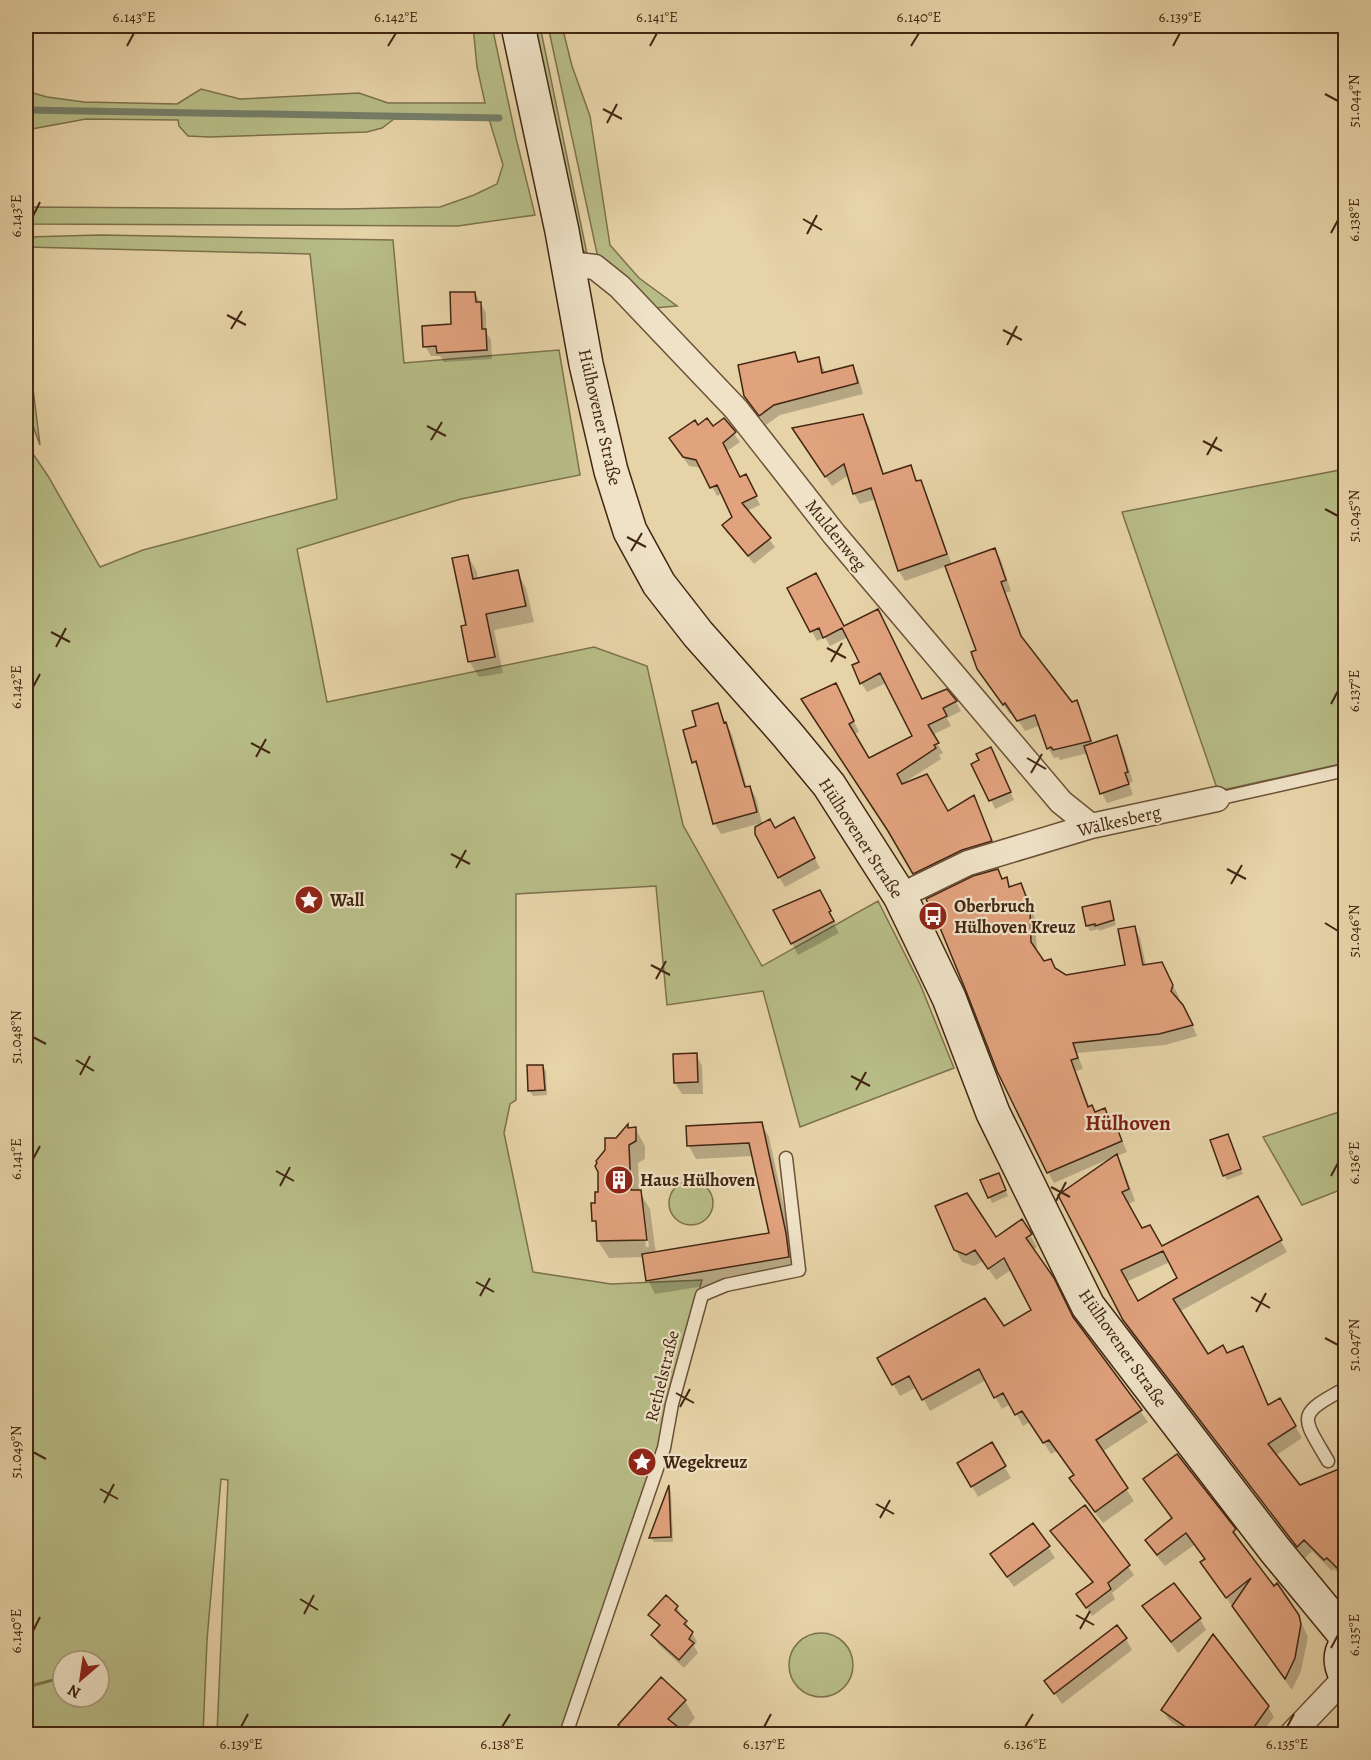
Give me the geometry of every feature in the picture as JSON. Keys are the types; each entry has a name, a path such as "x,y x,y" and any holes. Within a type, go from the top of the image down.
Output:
{"main road":[{"name":"Hülhovener Straße","path":"518,26 568,264 586,364 611,471 630,531 659,584 685,618 786,733 828,786 900,896 949,998 993,1113 1088,1306 1268,1541 1346,1636"},
{"path":"1346,1644 1341,1658 1341,1668 1346,1676"}],"street":[{"name":"Muldenweg","path":"568,264 595,267 620,287 736,409 834,534 1061,802 1091,826"},
{"name":"Wälkesberg","path":"900,896 969,863 1091,826 1217,799"},
{"path":"1292,1734 1346,1676"}],"lane":[{"name":"Wälkesberg","path":"1217,799 1346,770"},
{"name":"Rethelstraße","path":"566,1734 664,1448 672,1404 702,1294 726,1285 799,1270 786,1158"},
{"path":"1328,1461 1307,1424 1308,1416 1311,1408 1346,1388"}],"green space":[{"path":"473,26 492,26 535,215 458,226 26,224 26,207 343,209 440,207 474,195 497,184 503,165 489,119 394,119 382,128 367,132 209,137 188,136 179,126 178,120 86,119 26,130 26,91 47,97 84,102 177,104 201,89 240,99 359,93 388,103 485,103 477,67"},
{"path":"532,26 540,26 587,254 578,246"},
{"path":"548,26 562,26 572,66 590,116 610,245 639,278 677,306 655,308 598,258"},
{"path":"100,235 393,240 404,363 559,350 580,475 461,499 297,549 327,702 594,647 647,666 683,825 762,966 878,901 920,984 954,1068 800,1127 763,991 667,1005 656,886 516,894 516,1100 510,1104 504,1133 533,1272 611,1284 702,1280 665,1408 662,1443 560,1734 217,1734 228,1480 221,1479 207,1640 203,1734 26,1734 26,1688 51,1681 51,1709 111,1709 111,1649 51,1649 51,1680 26,1686 26,437 31,451 48,476 100,567 143,550 337,499 310,254 26,247 26,237"},
{"path":"26,332 40,445 26,407"},
{"path":"1345,469 1345,763 1218,791 1122,512"},
{"path":"1345,1110 1345,1188 1302,1205 1263,1137"},
{"path":"691,1181 700,1182 707,1187 712,1194 712,1212 707,1219 700,1224 691,1225 682,1224 675,1219 670,1212 669,1203 670,1194 675,1187 682,1182"},
{"path":"821,1633 839,1639 847,1647 853,1665 847,1683 839,1691 821,1697 803,1691 795,1683 789,1665 795,1647 803,1639"}],"building":[{"path":"450,292 475,292 476,302 481,302 482,329 486,329 487,350 437,353 436,346 423,347 422,326 451,324"},
{"path":"795,352 798,362 819,357 822,373 853,365 858,383 774,405 759,416 744,396 738,365"},
{"path":"863,414 883,474 911,465 916,481 921,480 947,554 898,571 871,488 853,494 844,464 825,477 792,428"},
{"path":"707,418 713,426 724,418 736,432 723,443 740,477 746,474 757,496 742,503 771,538 748,556 722,525 732,517 717,485 710,488 696,460 683,457 669,438 695,420 698,425"},
{"path":"995,548 1006,580 1001,582 1021,636 1072,702 1077,700 1091,741 1053,750 1051,747 1047,749 1035,715 1017,721 977,669 971,652 976,650 945,566"},
{"path":"468,555 473,579 518,570 526,606 486,614 495,657 468,662 461,626 466,625 452,558"},
{"path":"816,573 844,626 878,609 922,699 947,689 957,701 943,708 947,716 928,725 939,743 934,745 936,748 897,774 902,784 927,774 948,811 974,795 992,841 962,850 913,874 888,831 801,699 836,683 854,721 849,724 869,758 912,736 880,673 860,684 852,665 859,662 842,628 823,638 819,628 810,632 787,588"},
{"path":"718,703 724,723 726,722 745,787 750,786 757,812 713,824 696,761 692,763 683,730 696,726 692,711"},
{"path":"1117,735 1128,772 1125,773 1129,784 1100,794 1084,746"},
{"path":"991,747 1011,792 989,801 971,764 979,760 976,754"},
{"path":"794,817 815,858 778,878 755,834 755,827 770,819 775,828"},
{"path":"998,869 1002,879 1007,877 1009,887 1021,883 1030,907 1031,942 1044,961 1051,959 1055,968 1066,975 1125,965 1118,929 1135,926 1143,965 1162,962 1173,985 1171,991 1183,1005 1193,1025 1159,1034 1073,1043 1078,1058 1071,1060 1088,1107 1092,1105 1095,1112 1105,1108 1112,1127 1116,1125 1122,1141 1047,1173 997,1071 936,918 926,899 973,876"},
{"path":"820,890 834,921 791,944 773,910"},
{"path":"1110,901 1114,920 1095,926 1095,924 1086,926 1082,907"},
{"path":"697,1053 698,1082 674,1083 673,1054"},
{"path":"527,1065 543,1065 545,1090 528,1091"},
{"path":"762,1122 789,1257 646,1281 642,1254 769,1233 749,1143 687,1146 686,1126"},
{"name":"Haus Hülhoven","path":"628,1124 628,1128 636,1127 636,1141 629,1145 631,1190 641,1190 647,1240 597,1241 596,1221 592,1221 591,1203 595,1203 595,1192 598,1192 596,1161 605,1150 605,1138 616,1138"},
{"path":"1228,1134 1241,1169 1223,1176 1210,1140"},
{"path":"1117,1154 1129,1189 1122,1192 1142,1228 1150,1225 1162,1246 1258,1196 1282,1240 1173,1299 1208,1354 1223,1345 1227,1353 1243,1346 1268,1405 1280,1398 1296,1426 1268,1444 1300,1485 1346,1466 1346,1577 1304,1540 1297,1547 1123,1320 1058,1195","holes":["1163,1251 1177,1278 1138,1301 1121,1270"]},
{"path":"999,1173 1006,1190 988,1198 980,1180"},
{"path":"967,1193 996,1237 1022,1219 1032,1234 1026,1238 1054,1278 1073,1317 1142,1410 1096,1440 1128,1488 1095,1512 1069,1478 1074,1475 1049,1440 1043,1443 1022,1411 1015,1415 1003,1393 994,1398 979,1369 922,1400 909,1376 892,1385 877,1358 985,1298 1004,1326 1031,1310 1004,1258 988,1269 975,1250 966,1255 954,1250 935,1206"},
{"path":"992,1442 1006,1466 971,1487 957,1463"},
{"path":"1177,1454 1236,1529 1233,1532 1274,1586 1277,1583 1299,1615 1301,1624 1295,1658 1285,1679 1232,1606 1251,1578 1226,1598 1200,1562 1205,1559 1186,1533 1157,1555 1145,1540 1172,1518 1143,1479"},
{"path":"669,1485 671,1537 649,1538"},
{"path":"1085,1505 1130,1565 1108,1583 1111,1589 1086,1608 1076,1594 1093,1582 1050,1531"},
{"path":"1033,1523 1050,1546 1007,1577 990,1554"},
{"path":"1174,1583 1201,1618 1171,1642 1142,1606"},
{"path":"666,1595 678,1606 675,1610 687,1621 684,1624 693,1632 689,1639 694,1643 679,1660 651,1635 660,1625 648,1615"},
{"path":"1117,1625 1127,1638 1054,1694 1044,1681"},
{"path":"1213,1634 1269,1706 1249,1734 1196,1734 1161,1710"},
{"path":"661,1677 686,1700 668,1719 687,1734 630,1734 618,1725"}],"waterway":[{"path":"26,110 499,118"}],"place":[{"name":"Wall","path":"309,900"},
{"name":"Oberbruch Hülhoven Kreuz","path":"933,916"},
{"name":"Haus Hülhoven","path":"619,1180"},
{"name":"Wegekreuz","path":"642,1462"}],"district":[{"name":"Hülhoven","path":"1128,1123"}]}
